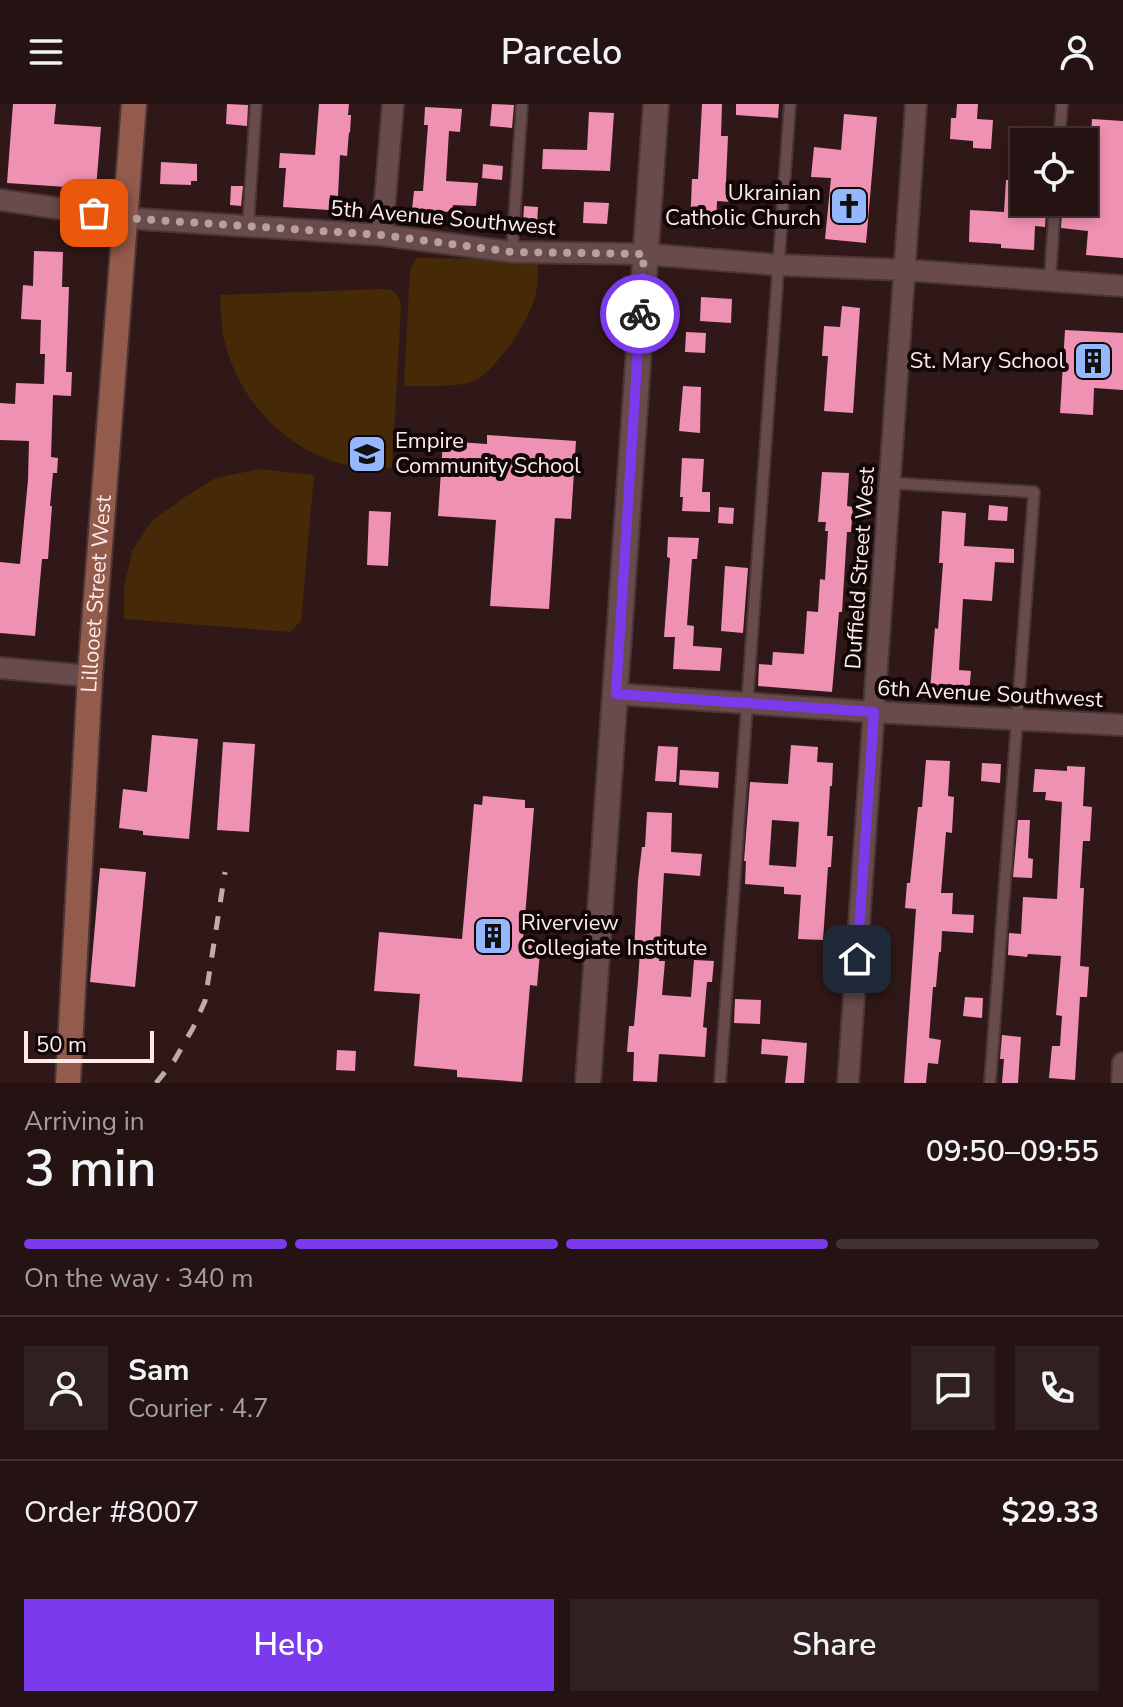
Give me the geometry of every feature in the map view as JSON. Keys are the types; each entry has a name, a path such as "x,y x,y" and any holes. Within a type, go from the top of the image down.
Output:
{"main road":[{"name":"Lillooet Street West","path":"68,1083 90,676 134,104"}],"street":[{"path":"382,235 393,104"},
{"path":"588,1083 656,104"},
{"name":"Duffield Street West","path":"848,1083 916,104"},
{"name":"5th Avenue Southwest","path":"0,200 125,218 382,235 512,252 644,254 1123,286"},
{"path":"0,668 90,676"},
{"name":"6th Avenue Southwest","path":"616,694 1123,725"},
{"path":"1122,1083 1123,1063"}],"lane":[{"path":"248,226 256,104"},
{"path":"512,252 522,104"},
{"path":"720,1083 790,104"},
{"path":"1060,128 1062,104"},
{"path":"1050,280 1054,216"},
{"path":"891,483 1034,492 990,1083"}],"shaded area":[{"path":"417,258 538,260 536,292 522,327 496,363 472,382 404,386 410,270"},
{"path":"391,290 399,297 401,306 392,468 355,467 300,446 264,416 238,377 229,356 222,328 220,295"},
{"path":"260,469 314,475 301,621 290,632 124,619 124,588 132,551 152,521 216,478"}],"building":[{"path":"13,104 56,104 54,124 101,127 96,189 7,183"},
{"path":"227,104 248,105 247,126 226,124"},
{"path":"319,104 349,104 350,133 347,156 340,155 338,196 330,195 329,210 283,207 286,168 279,168 280,153 315,155"},
{"path":"492,104 514,105 512,128 490,126"},
{"path":"702,104 722,104 721,136 728,136 726,181 733,181 731,202 717,201 716,229 690,227 692,179 698,179"},
{"path":"736,104 779,104 778,118 736,115"},
{"path":"957,104 978,104 977,119 993,120 991,149 973,148 973,141 950,139 951,118 956,118"},
{"path":"425,107 462,109 460,132 449,131 446,181 478,183 476,206 453,205 452,212 412,210 414,191 423,191 428,125 424,125"},
{"path":"589,112 614,113 610,171 542,169 543,149 587,150"},
{"path":"844,114 877,117 866,243 825,239 831,178 811,177 814,147 841,150"},
{"path":"1092,119 1123,121 1123,258 1086,255 1088,231 1061,228 1062,216 1098,216 1098,128 1091,128"},
{"path":"161,162 197,164 197,181 191,181 191,185 160,184"},
{"path":"483,164 503,166 502,180 482,178"},
{"path":"1006,180 1010,180 1010,216 1046,216 1045,227 1035,226 1034,250 969,242 970,210 1004,212"},
{"path":"231,186 243,186 241,206 230,205"},
{"path":"584,202 609,203 607,224 583,223"},
{"path":"524,206 538,207 537,225 523,224"},
{"path":"34,251 63,252 62,287 69,287 66,372 72,372 71,396 53,395 51,457 58,458 57,473 53,473 48,559 42,559 35,636 0,633 0,562 20,564 29,441 0,440 0,403 15,404 16,383 44,384 45,354 40,354 41,320 21,319 23,285 33,286"},
{"path":"701,297 732,299 731,323 700,321"},
{"path":"842,306 860,308 853,413 824,411 828,356 822,356 824,326 840,327"},
{"name":"St. Mary School","path":"1065,330 1123,333 1123,390 1094,388 1093,415 1060,413"},
{"path":"686,332 706,333 705,353 685,352"},
{"path":"683,386 701,387 700,433 679,431"},
{"name":"Empire Community School","path":"487,435 576,441 571,519 555,518 549,609 490,606 496,520 438,516 443,441 487,444"},
{"path":"682,458 704,459 702,492 710,492 710,512 682,511"},
{"path":"822,472 849,473 847,506 853,507 851,532 847,532 842,612 839,612 832,692 758,686 759,664 772,665 773,652 804,654 807,611 818,612 820,579 825,580 828,531 825,531 826,522 818,522"},
{"path":"989,505 1008,507 1007,521 988,520"},
{"path":"719,507 734,508 733,524 718,523"},
{"path":"369,511 391,512 388,566 367,565"},
{"path":"942,511 966,513 964,546 1014,549 1014,563 995,562 992,601 963,599 959,670 971,671 969,694 930,691 943,563 939,563"},
{"path":"668,537 699,538 697,559 692,559 687,625 694,626 693,646 722,648 720,671 673,669 675,637 664,637 670,558 667,557"},
{"path":"725,566 748,568 743,633 721,631"},
{"path":"152,735 198,739 189,839 143,835 143,831 119,828 123,789 147,792"},
{"path":"223,742 255,744 249,832 217,830"},
{"path":"791,745 818,747 817,762 833,763 827,836 833,836 823,940 798,939 801,895 784,894 784,887 745,884 750,782 788,784","holes":["772,820 799,822 796,867 769,865"]},
{"path":"658,746 678,747 676,782 655,781"},
{"path":"926,760 950,761 948,796 954,797 952,833 946,832 941,893 953,893 952,914 974,915 973,933 942,931 929,1038 941,1040 938,1064 928,1063 926,1083 904,1083 916,909 905,908 918,807 922,807"},
{"path":"982,763 1001,764 1000,783 981,781"},
{"path":"1067,766 1085,767 1083,806 1092,807 1090,841 1083,841 1080,888 1084,888 1080,966 1089,967 1087,997 1080,997 1075,1080 1049,1078 1052,1046 1060,1046 1062,1016 1056,1015 1061,956 1008,955 1009,933 1021,934 1023,897 1057,899 1062,802 1045,800 1046,792 1033,792 1035,769 1067,771"},
{"path":"680,770 719,772 718,788 679,785"},
{"name":"Riverview Collegiate Institute","path":"483,796 525,800 525,808 534,808 523,940 541,941 537,986 530,985 522,1082 457,1077 457,1070 414,1066 420,994 374,991 379,932 462,939 474,804 482,805"},
{"path":"647,812 672,813 671,852 702,854 700,876 664,873 659,961 665,961 662,995 691,997 694,960 714,961 712,982 707,982 703,1027 707,1028 705,1057 659,1054 657,1082 633,1081 634,1052 627,1052 629,1026 634,1026 638,981 640,951 634,951 638,880 642,847 645,847"},
{"path":"1018,820 1030,820 1028,858 1033,859 1032,878 1013,877"},
{"path":"100,868 146,872 135,987 90,982"},
{"path":"965,997 983,998 982,1018 963,1016"},
{"path":"735,999 761,1000 760,1024 734,1023"},
{"path":"1002,1035 1021,1037 1018,1083 1002,1083"},
{"path":"762,1039 807,1043 804,1083 785,1083 788,1056 761,1054"},
{"path":"337,1050 356,1051 355,1071 336,1070"}],"railway":[{"path":"156,1083 174,1061 205,1001 225,872"}],"way so far":[{"path":"94,213 125,218 382,235 512,252 644,254 640,314"}],"place":[{"name":"Ukrainian Catholic Church","path":"849,206"},
{"name":"St. Mary School","path":"1093,361"},
{"name":"Empire Community School","path":"367,454"},
{"name":"Riverview Collegiate Institute","path":"493,936"}],"route":[{"path":"640,314 616,694 874,712 857,959"}]}
